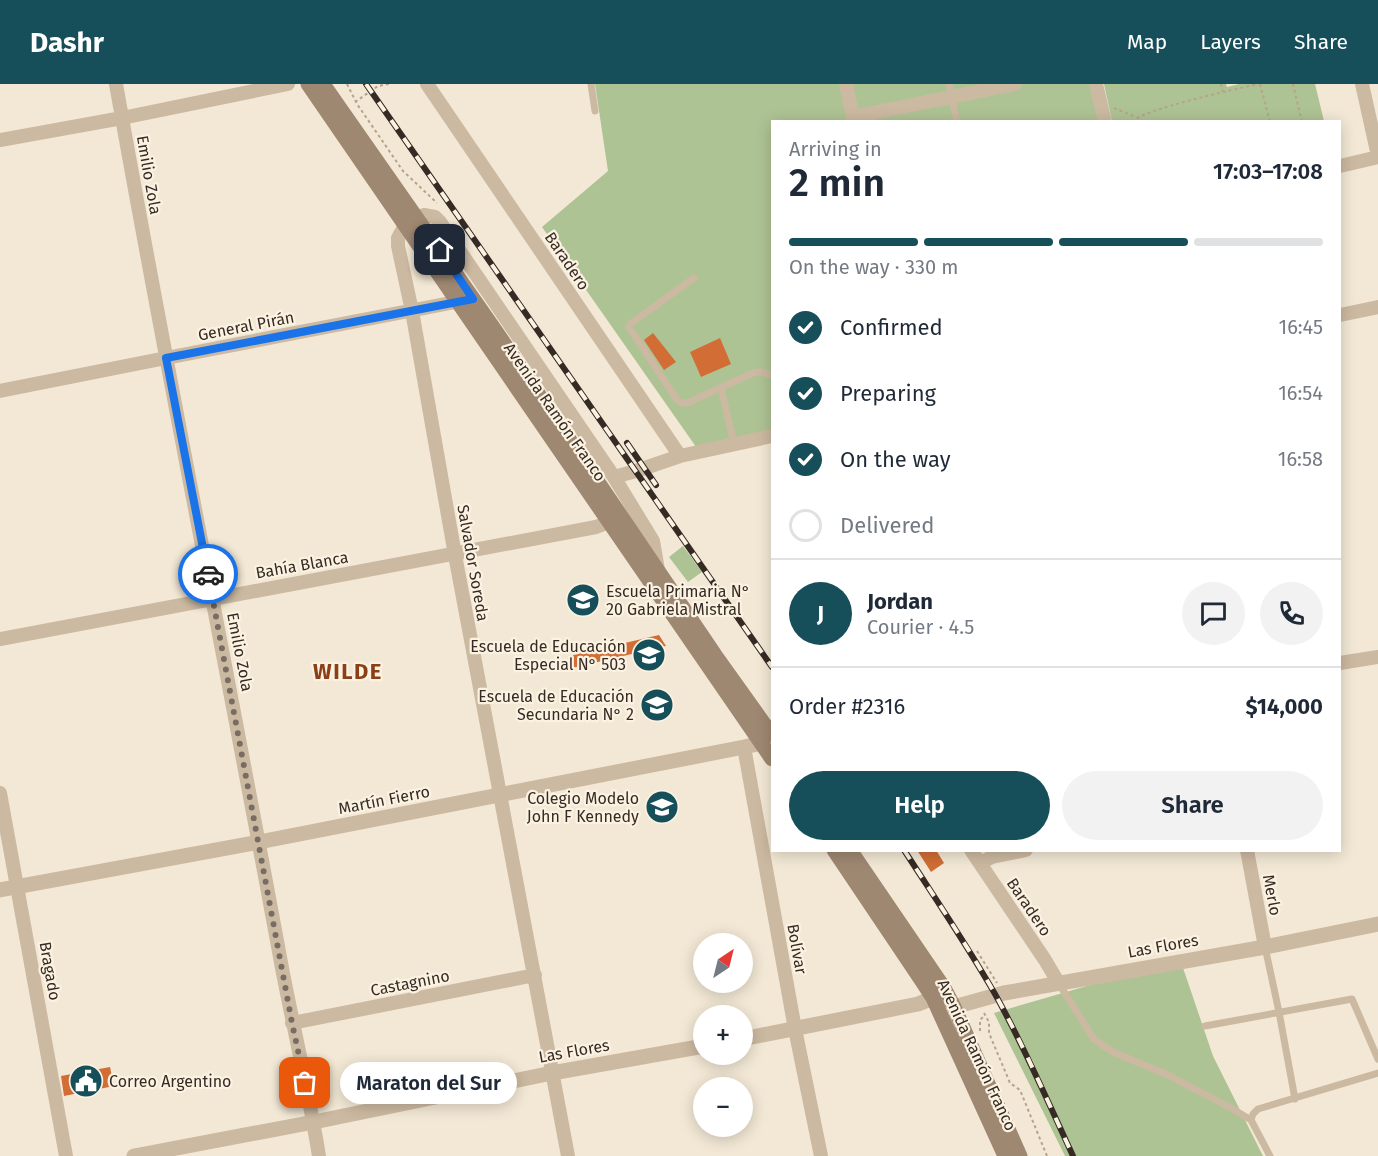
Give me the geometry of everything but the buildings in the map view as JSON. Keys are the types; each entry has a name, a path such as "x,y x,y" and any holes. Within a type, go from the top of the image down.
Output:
{"main road":[{"name":"Avenida Ramón Franco","path":"308,84 473,299 769,738"},
{"name":"Avenida Ramón Franco","path":"323,84 411,221 458,303 609,522 769,738"},
{"name":"Avenida Ramón Franco","path":"835,852 933,998 1005,1156"},
{"name":"Avenida Ramón Franco","path":"851,852 936,975 954,1007 1020,1156"}],"street":[{"name":"Emilio Zola","path":"116,84 166,358 319,1156"},
{"path":"0,140 288,84"},
{"name":"Baradero","path":"427,84 680,456"},
{"path":"846,84 854,119 951,91 1015,84"},
{"path":"1096,84 1104,120"},
{"path":"1341,166 1378,156 1362,84"},
{"path":"411,221 429,215 440,222 614,477 653,541 658,572"},
{"name":"Salvador Soreda","path":"411,221 398,237 398,246 412,311 455,555 568,1156"},
{"path":"473,299 488,303 498,309"},
{"name":"General Pirán","path":"0,391 473,299"},
{"path":"1341,315 1378,307"},
{"path":"614,477 680,456 771,436"},
{"name":"Bahía Blanca","path":"0,639 455,555 596,527 609,522"},
{"path":"1341,663 1378,657"},
{"name":"Martín Fierro","path":"0,890 501,796 744,747 769,738"},
{"name":"Bolívar","path":"744,747 795,1029 821,1156"},
{"name":"Bragado","path":"0,793 66,1156"},
{"name":"Baradero","path":"973,852 1058,982"},
{"path":"980,863 992,857 1016,852"},
{"name":"Merlo","path":"1247,852 1265,947"},
{"name":"Las Flores","path":"954,1007 1004,993 1058,982 1265,947 1378,924"},
{"name":"Castagnino","path":"292,1023 535,975"},
{"path":"753,1037 918,1004 933,998"},
{"name":"Las Flores","path":"134,1156 552,1073 693,1048"}],"lane":[{"path":"591,84 595,111"},
{"path":"951,91 957,120"},
{"path":"694,278 628,327 677,400 687,403 753,373 771,375"},
{"path":"721,388 734,444"},
{"path":"1265,947 1295,1099"},
{"path":"1058,982 1094,1039 1115,1053 1166,1074 1251,1120 1270,1156"},
{"path":"1205,1026 1352,999 1378,1059"},
{"path":"1251,1120 1253,1114 1258,1110 1378,1073"}],"path":[{"path":"348,106 378,86 389,84"},
{"path":"1221,84 1223,92"},
{"path":"1134,120 1136,117 1223,92 1259,84 1269,120"},
{"path":"1293,84 1302,120"},
{"path":"1100,103 1136,117"},
{"path":"977,951 1004,993"},
{"path":"1040,1140 1047,1156"}],"green space":[{"path":"595,84 1100,84 1108,120 771,120 771,436 701,454 542,227 608,171"},
{"path":"1104,84 1226,84 1227,87 1239,84 1315,84 1324,120 1112,120"},
{"path":"683,546 702,572 688,582 669,557"},
{"path":"1180,959 1213,1056 1263,1156 1065,1156 994,1013"}],"railway":[{"path":"366,84 771,666"},
{"path":"627,443 656,485"},
{"path":"905,852 995,994 1026,1054 1073,1156"}],"way so far":[{"path":"208,574 305,1083"}],"place":[{"name":"Escuela Primaria N° 20 Gabriela Mistral","path":"583,600"},
{"name":"Escuela de Educación Especial N° 503","path":"649,655"},
{"name":"Escuela de Educación Secundaria N° 2","path":"657,705"},
{"name":"Colegio Modelo John F Kennedy","path":"662,807"},
{"name":"Correo Argentino","path":"86,1081"},
{"name":"Maraton del Sur","path":"305,1083"}],"district":[{"name":"WILDE","path":"348,671"}],"route":[{"path":"208,574 166,358 473,299 440,250"}]}
